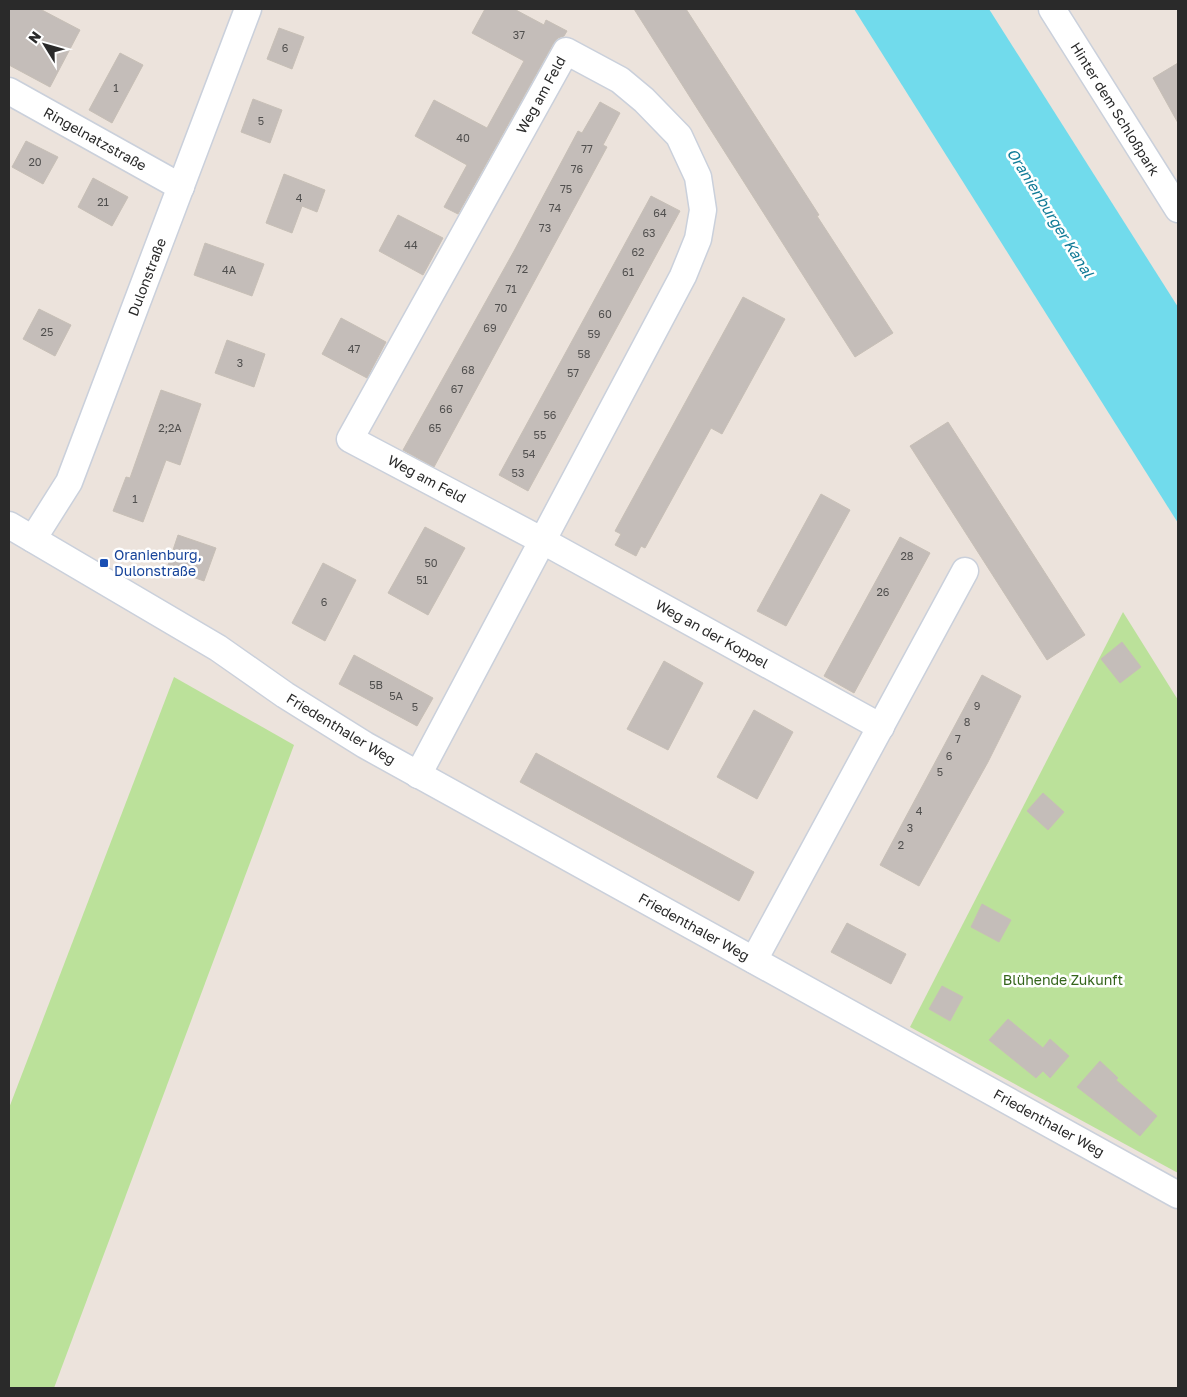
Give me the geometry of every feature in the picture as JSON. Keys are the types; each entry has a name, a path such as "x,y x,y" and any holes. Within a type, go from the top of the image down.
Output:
{"street":[{"name":"Dulonstraße","path":"33,539 69,482 248,9"},
{"name":"Hinter dem Schloßpark","path":"1052,9 1178,209"},
{"name":"Weg am Feld","path":"418,775 543,541 683,276 698,239 703,210 698,177 679,136 644,100 620,80 566,51 350,439 543,541"},
{"name":"Ringelnatzstraße","path":"9,91 181,187"},
{"name":"Friedenthaler Weg","path":"9,525 218,648 291,699 365,745 1178,1195"},
{"name":"Weg an der Koppel","path":"543,541 880,727"},
{"path":"754,960 965,571"}],"green space":[{"name":"Blühende Zukunft","path":"1123,612 1178,700 1178,1173 910,1027"},
{"path":"174,677 294,745 54,1388 9,1388 9,1108"}],"water":[{"name":"Oranienburger Kanal","path":"854,9 989,9 1178,307 1178,523"}],"building":[{"path":"9,9 40,9 80,30 50,87 9,65"},
{"path":"485,9 514,9 544,25 546,20 567,31 564,36 558,38 553,44 458,214 444,207 467,165 415,136 434,100 487,128 524,61 472,33"},
{"path":"634,9 686,9 893,333 855,357"},
{"path":"279,28 304,37 292,69 267,59"},
{"path":"120,53 143,65 112,123 89,110"},
{"path":"1178,63 1178,123 1153,78"},
{"path":"253,99 282,110 270,143 241,132"},
{"path":"600,102 620,113 603,145 607,147 434,467 403,450 514,251 578,131 582,133"},
{"path":"26,141 58,157 43,184 12,167"},
{"path":"284,174 325,190 317,212 302,206 292,233 266,223"},
{"path":"93,178 128,197 112,226 78,207"},
{"path":"651,196 680,211 528,491 499,475"},
{"path":"398,215 443,238 423,275 379,251"},
{"path":"205,243 264,264 252,296 194,275"},
{"path":"743,297 785,319 722,434 711,428 645,548 641,546 636,556 615,545 621,534 615,531"},
{"path":"39,309 71,325 55,356 23,339"},
{"path":"341,318 386,342 367,378 322,354"},
{"path":"227,340 265,354 254,387 215,373"},
{"path":"161,390 201,404 180,465 166,460 143,522 113,511 126,477 130,478"},
{"path":"948,422 1085,635 1047,660 910,446"},
{"path":"821,494 850,510 786,626 757,611"},
{"path":"425,527 465,548 428,615 388,593"},
{"path":"178,535 216,548 204,581 167,568"},
{"path":"900,537 930,553 854,693 824,676"},
{"path":"323,563 356,580 325,641 292,623"},
{"path":"1122,642 1141,667 1120,683 1101,659"},
{"path":"354,655 433,698 417,726 339,684"},
{"path":"664,661 703,683 668,750 627,729"},
{"path":"982,675 1021,696 988,762 919,886 880,865"},
{"path":"754,710 793,732 757,799 717,777"},
{"path":"536,753 754,872 739,901 520,782"},
{"path":"1043,793 1064,812 1048,830 1027,811"},
{"path":"982,904 1011,920 999,942 971,927"},
{"path":"847,923 906,954 891,984 831,952"},
{"path":"942,986 963,997 950,1021 929,1009"},
{"path":"1008,1019 1043,1048 1050,1039 1069,1056 1050,1078 1043,1071 1036,1078 989,1040"},
{"path":"1100,1061 1118,1078 1116,1080 1157,1116 1140,1136 1077,1087"}],"place":[{"name":"Oranienburg, Dulonstraße","path":"104,563"}]}
